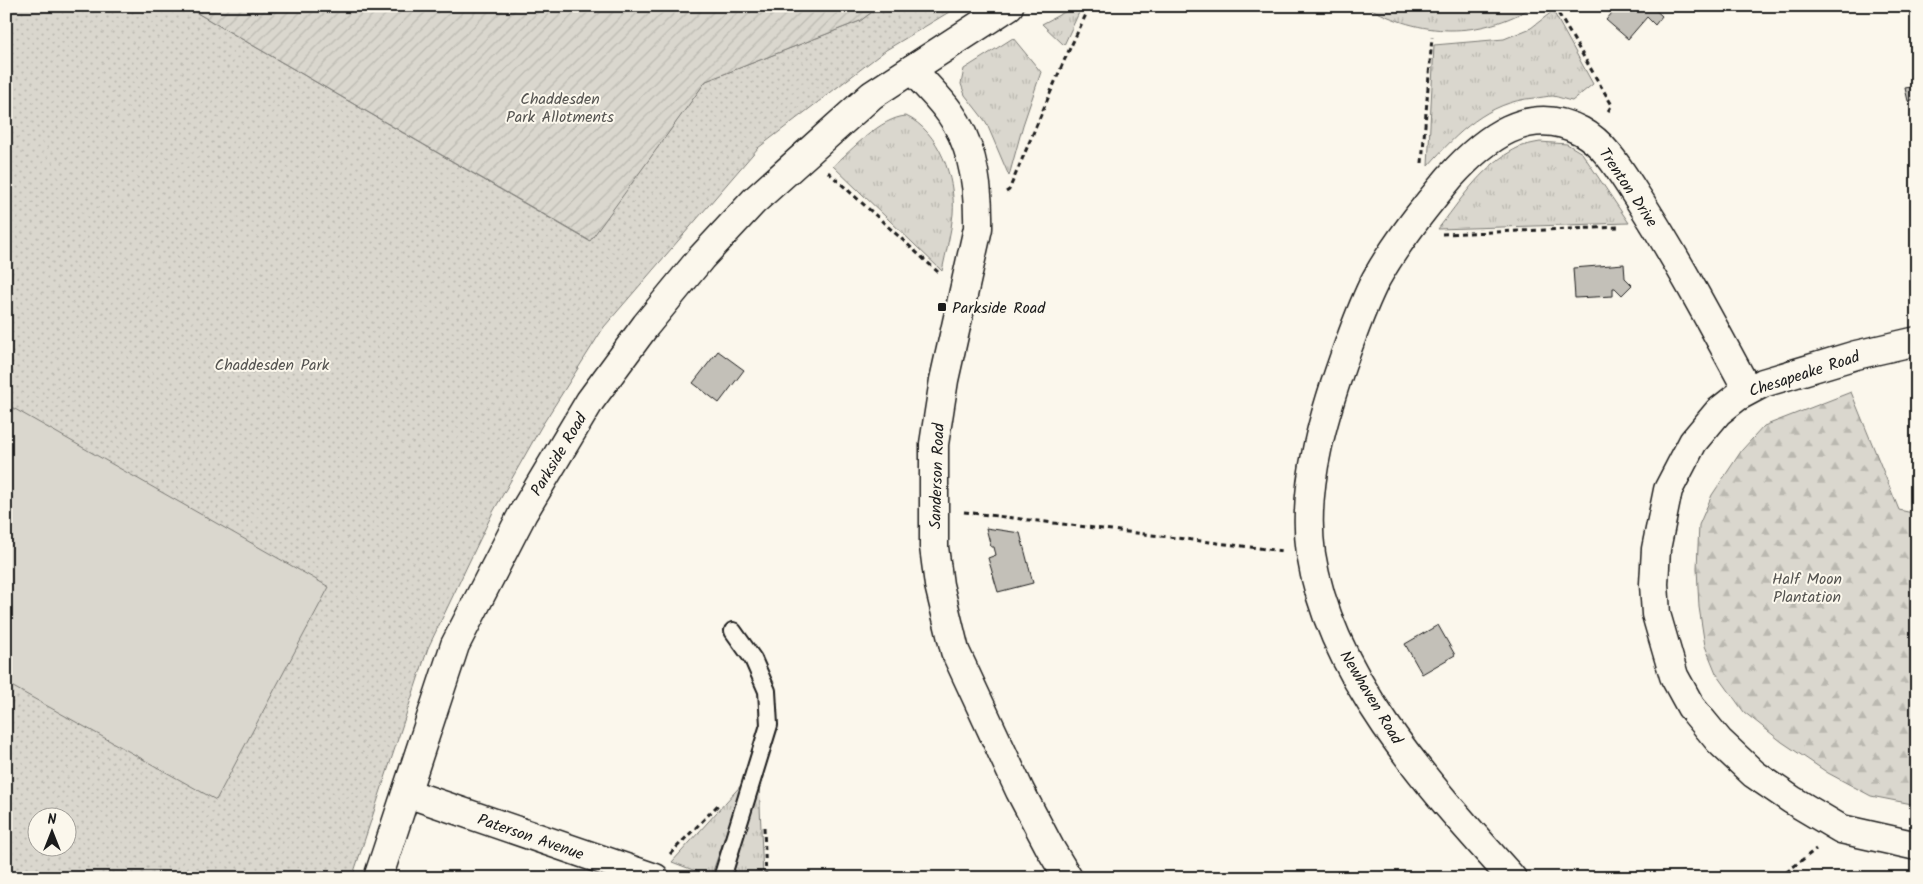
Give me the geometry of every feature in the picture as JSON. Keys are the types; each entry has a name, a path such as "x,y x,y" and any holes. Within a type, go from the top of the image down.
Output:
{"street":[{"name":"Parkside Road","path":"378,878 455,645 523,513 590,401 646,325 701,258 754,201 872,95 1009,6"},
{"name":"Sanderson Road","path":"912,69 951,113 966,143 976,180 978,206 978,228 944,380 934,444 934,547 939,585 955,651 1020,791 1068,878"},
{"name":"Trenton Drive","path":"1374,282 1424,208 1462,164 1491,138 1524,123 1549,121 1574,127 1602,146 1656,226 1748,390"},
{"name":"Newhaven Road","path":"1374,282 1358,318 1340,368 1320,442 1310,504 1312,554 1316,578 1332,626 1349,664 1374,706 1458,820 1512,878"},
{"name":"Chesapeake Road","path":"1917,341 1856,355 1792,374 1748,390 1727,404 1702,429 1685,455 1668,490 1656,549 1654,584 1656,614 1674,676 1691,707 1720,741 1754,774 1792,800 1841,829 1882,840 1917,846"},
{"name":"Paterson Avenue","path":"407,793 652,877"}],"lane":[{"path":"722,878 769,724 767,691 753,659 733,631"}],"path":[{"path":"978,206 1009,190 1063,63 1090,6"},
{"path":"1554,6 1612,104 1592,138"},
{"path":"1422,169 1432,37"},
{"path":"807,153 962,294"},
{"path":"1404,236 1656,226"},
{"path":"933,508 1312,554"},
{"path":"652,877 723,800"},
{"path":"1779,878 1841,829"}],"green space":[{"name":"Chaddesden Park","path":"6,6 185,6 589,241 706,81 860,21 880,6 959,6 886,50 758,148 604,327 541,427 493,512 428,648 352,878 6,878"},
{"name":"Chaddesden Park Allotments","path":"185,6 880,6 860,21 706,81 590,241"},
{"path":"1076,6 1082,6 1064,45 1042,24"},
{"path":"1366,6 1534,6 1513,17 1492,24 1471,29 1450,30 1408,24"},
{"path":"1553,11 1593,84 1572,101 1553,96 1517,101 1502,106 1475,121 1462,131 1428,166 1434,45 1504,39 1531,28"},
{"path":"1013,38 1041,72 1023,125 1009,176 986,122 965,95 961,84 964,69"},
{"path":"906,116 918,123 936,144 943,158 952,186 953,214 942,271 833,166 877,128 886,122"},
{"path":"1540,142 1567,144 1582,153 1629,223 1438,229 1489,167 1513,150"},
{"name":"Half Moon Plantation","path":"1851,392 1899,510 1917,514 1917,805 1871,796 1828,773 1782,742 1744,712 1716,673 1705,646 1699,607 1697,568 1699,525 1712,495 1742,450 1764,426"},
{"path":"6,404 329,587 216,800 6,683"},
{"path":"759,781 763,878 729,878"},
{"path":"744,782 713,871 706,875 672,862"}],"building":[{"path":"1618,6 1651,6 1662,16 1655,25 1647,17 1628,39 1606,20"},
{"path":"1917,86 1917,106 1915,99 1908,101 1905,88"},
{"path":"1624,264 1625,278 1632,285 1622,295 1613,288 1613,296 1575,298 1573,268"},
{"path":"718,351 744,370 719,403 693,383"},
{"path":"986,528 1020,533 1033,583 998,592 988,558 996,555 994,547 991,547"},
{"path":"1438,625 1455,655 1422,674 1405,644"}],"place":[{"name":"Parkside Road","path":"942,307"}]}
